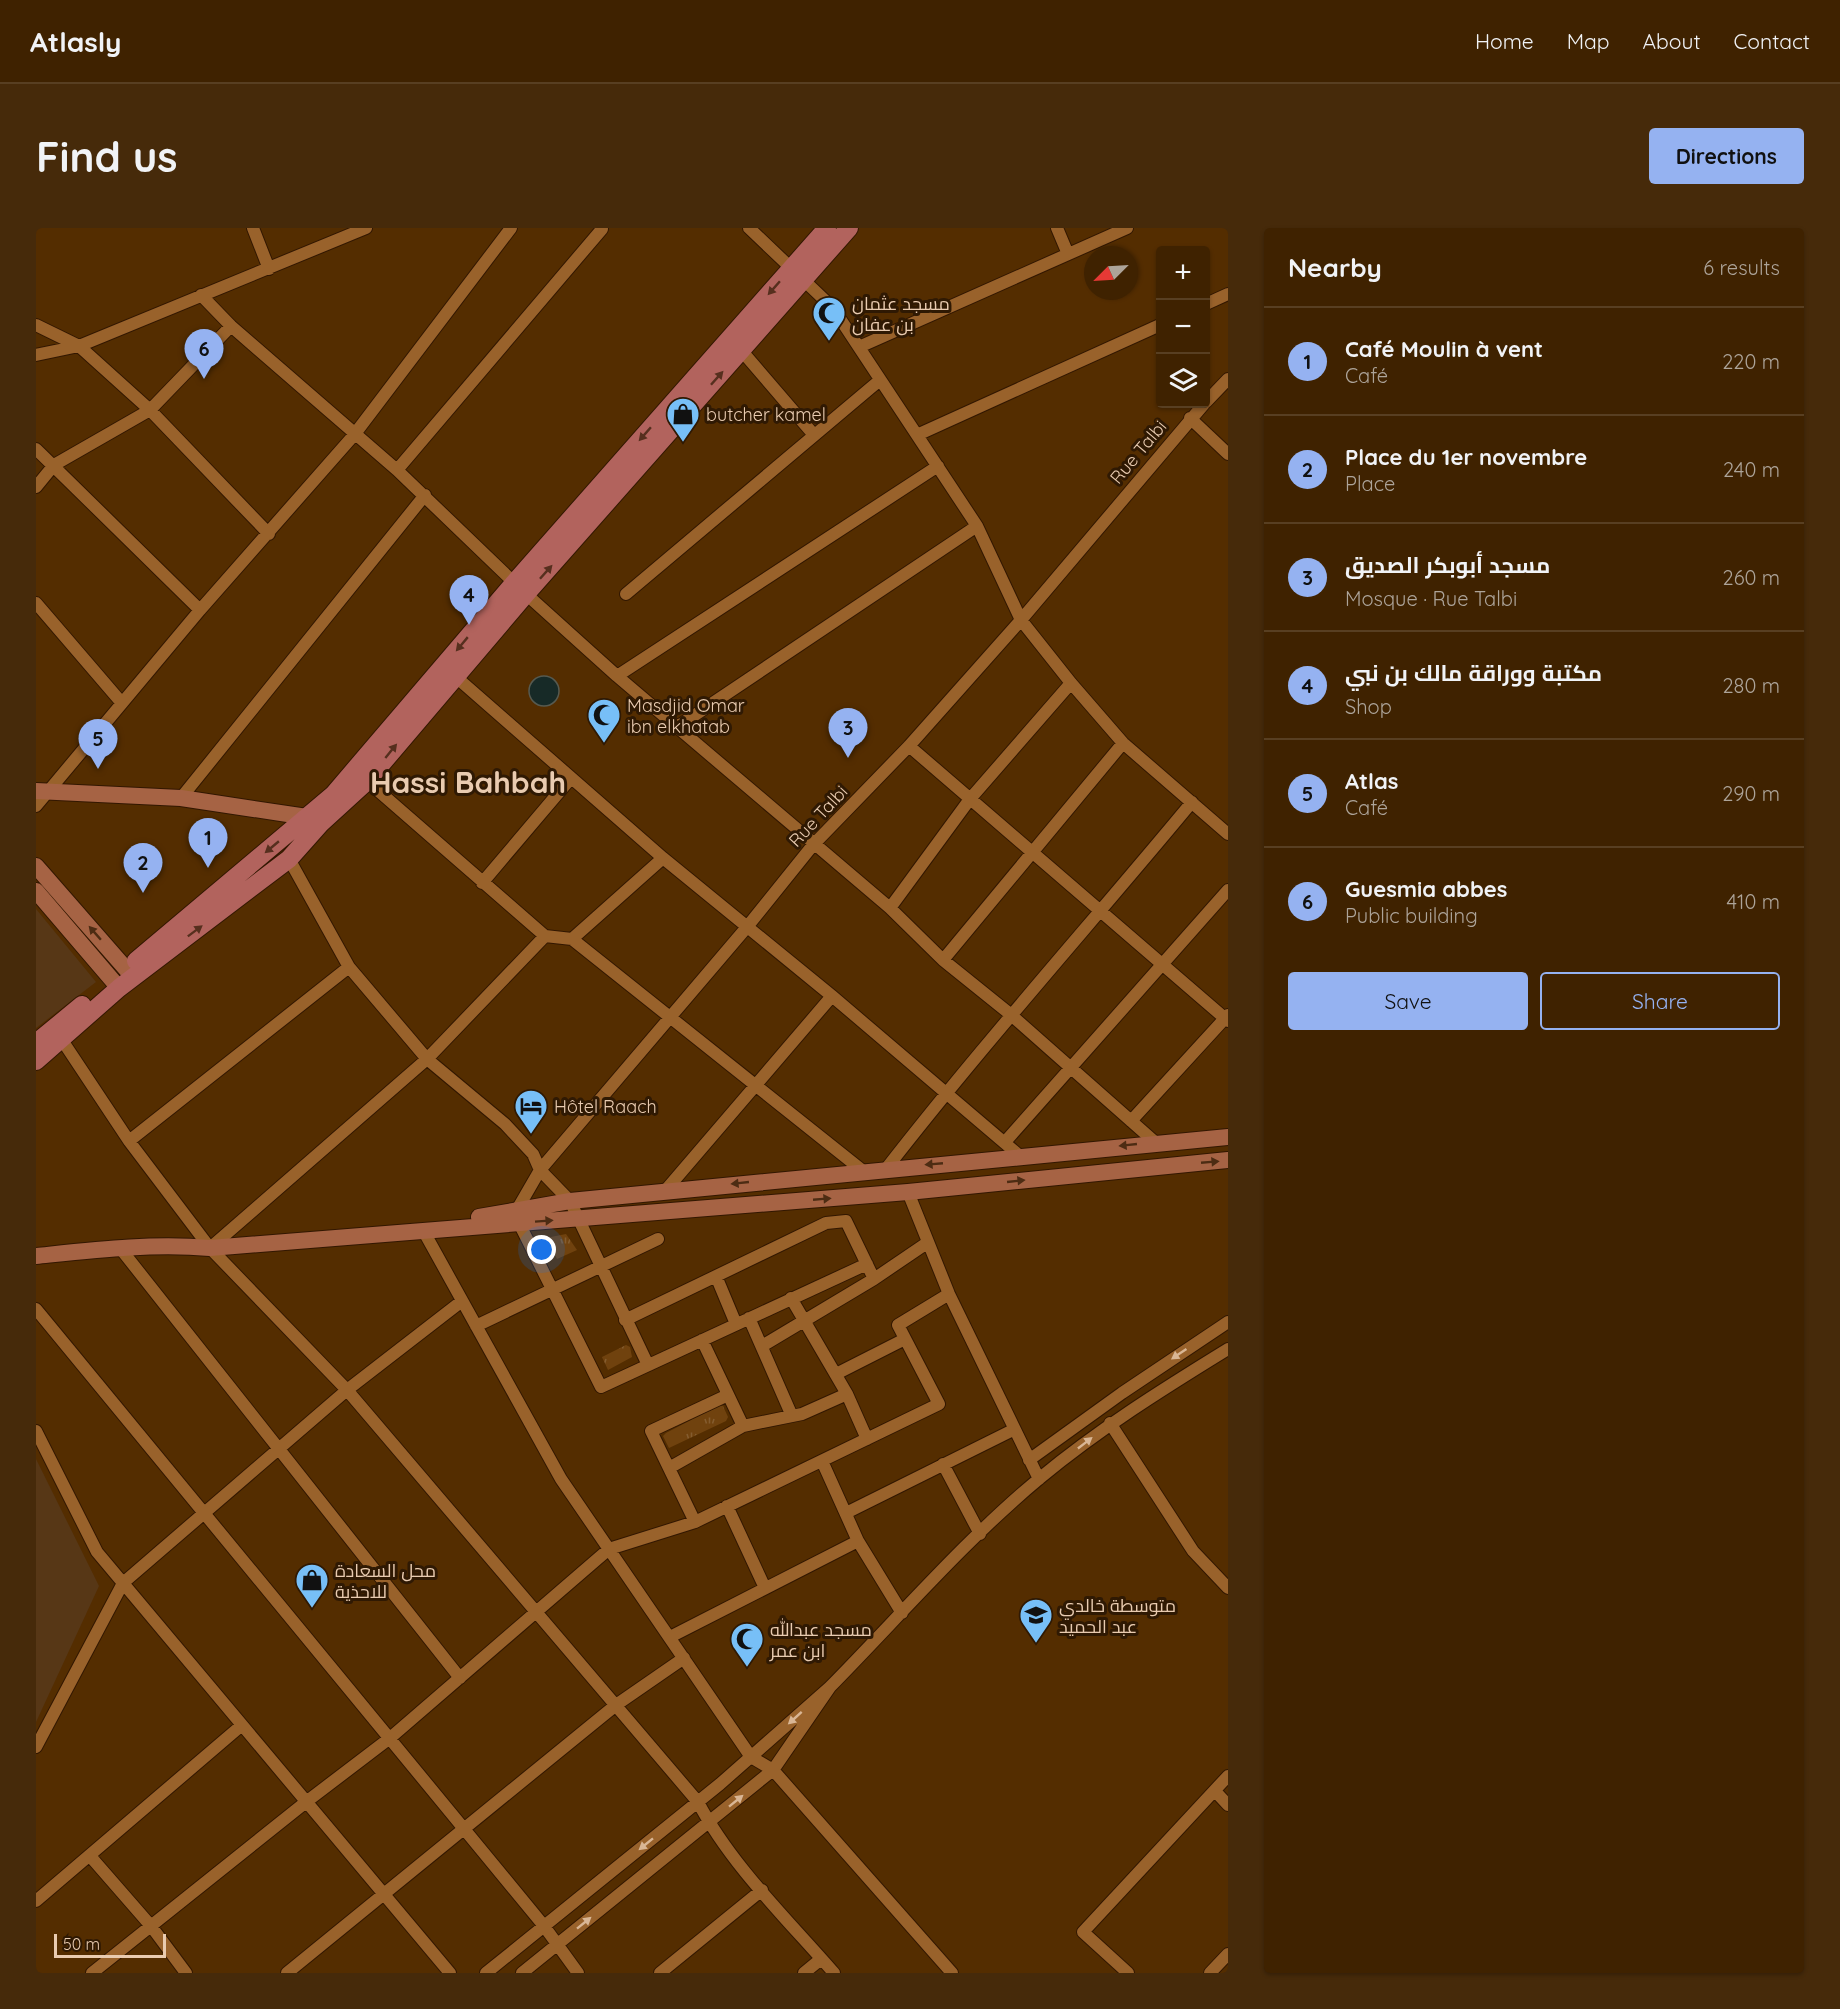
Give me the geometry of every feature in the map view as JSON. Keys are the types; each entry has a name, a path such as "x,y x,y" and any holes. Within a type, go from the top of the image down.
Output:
{"main road":[{"path":"122,979 290,859 321,823 367,781 456,676 520,588 741,350 799,273 827,228"},
{"path":"36,1061 57,1034 333,795 799,273 849,228"},
{"path":"36,1044 57,1034"}],"street":[{"path":"253,228 269,269"},
{"path":"36,355 79,346 366,228"},
{"path":"39,797 354,435 511,228"},
{"path":"749,228 799,273 833,308 978,526 1022,620 1071,683 1123,743 1228,834"},
{"path":"1057,228 1068,254"},
{"path":"859,347 1127,228"},
{"path":"398,470 602,229"},
{"path":"1210,302 1228,294"},
{"path":"201,295 231,326 354,435 398,470 520,588 617,676 813,845 890,908 943,960 1011,1014 1156,1143"},
{"path":"36,325 79,346 150,411 269,534"},
{"path":"36,487 54,465 150,411 231,326"},
{"path":"917,435 1156,327"},
{"path":"741,350 814,435"},
{"name":"Rue Talbi","path":"1210,398 1228,379"},
{"path":"626,594 880,380"},
{"name":"Rue Talbi","path":"519,1215 540,1170 747,927 813,845 909,746 1022,620 1200,408"},
{"path":"1190,418 1228,454"},
{"path":"36,449 200,610"},
{"path":"617,676 938,466"},
{"path":"181,798 425,495"},
{"path":"677,727 978,526"},
{"path":"36,603 121,702"},
{"path":"456,676 663,858 832,996 1020,1156"},
{"path":"890,908 970,799 1071,683"},
{"path":"943,960 1123,743"},
{"path":"909,746 1227,1018 1131,1121"},
{"path":"482,883 572,778"},
{"path":"367,781 545,936 572,939 863,1171"},
{"path":"39,797 181,798 307,817"},
{"path":"886,1169 1011,1014 1102,911 1192,802"},
{"path":"572,939 663,858"},
{"path":"290,859 349,967 427,1059 505,1124 533,1154 540,1170 570,1201 599,1267 648,1365"},
{"path":"36,866 122,979"},
{"path":"1005,1142 1228,890"},
{"path":"36,891 122,979"},
{"path":"210,1248 427,1059 545,936"},
{"path":"129,1141 349,967"},
{"path":"665,1191 832,996"},
{"path":"57,1034 129,1141 210,1248 347,1390 698,1802 709,1822 762,1890 834,1973"},
{"path":"36,1256 176,1245 210,1248 423,1230 519,1215 570,1201 1228,1137"},
{"path":"519,1215 576,1218 908,1192 1228,1160"},
{"path":"908,1192 949,1294 1013,1430 1039,1479"},
{"path":"519,1215 552,1289 601,1387 867,1264"},
{"path":"625,1320 826,1223 846,1221 874,1279"},
{"path":"423,1230 561,1479 751,1757 773,1770 952,1973"},
{"path":"476,1326 658,1239"},
{"path":"762,1346 874,1279 927,1243"},
{"path":"120,1248 460,1678"},
{"path":"716,1276 736,1324"},
{"path":"92,1973 390,1738 609,1549 694,1522 939,1404 898,1325 949,1294"},
{"path":"791,1298 806,1320 847,1394 867,1439"},
{"path":"36,1747 123,1583 347,1390 462,1301"},
{"path":"36,1309 544,1926 556,1946 578,1973"},
{"path":"749,1317 792,1416"},
{"path":"1029,1460 1122,1393 1228,1322"},
{"path":"836,1374 905,1339"},
{"path":"702,1340 743,1426"},
{"path":"486,1973 698,1802 830,1687 980,1534 1039,1479 1110,1424 1228,1349"},
{"path":"669,1468 743,1426 802,1414 847,1394"},
{"path":"694,1522 651,1431 728,1395"},
{"path":"1110,1424 1193,1551 1228,1588"},
{"path":"846,1513 1013,1430"},
{"path":"36,1431 97,1552 450,1973"},
{"path":"822,1461 858,1541 903,1613"},
{"path":"943,1464 980,1534"},
{"path":"727,1506 765,1588"},
{"path":"670,1637 858,1541"},
{"path":"287,1973 616,1705 684,1658"},
{"path":"522,1973 773,1770 830,1687"},
{"path":"36,1901 242,1725"},
{"path":"1128,1973 1083,1932 1228,1776"},
{"path":"1215,1791 1228,1805"},
{"path":"90,1856 151,1926 186,1973"},
{"path":"660,1973 762,1890"},
{"path":"1210,1973 1228,1954"},
{"path":"804,1973 822,1959"}],"shaded area":[{"path":"36,909 96,982 36,1028"},
{"path":"36,1459 99,1586 36,1722"}],"green space":[{"path":"566,1234 577,1250 557,1259 546,1238"},
{"path":"626,1345 630,1347 632,1357 608,1370 602,1357"},
{"path":"718,1406 723,1406 728,1417 726,1421 669,1448 663,1436 666,1433"}],"water":[{"path":"544,676 555,680 559,691 555,702 544,706 533,702 529,691 533,680"}],"place":[{"name":"مسجد عثمان بن عفان","path":"829,342"},
{"name":"Guesmia abbes","path":"204,379"},
{"name":"butcher kamel","path":"683,443"},
{"name":"مكتبة ووراقة مالك بن نبي","path":"469,625"},
{"name":"Masdjid Omar ibn elkhatab","path":"604,744"},
{"name":"مسجد أبوبكر الصديق","path":"848,758"},
{"name":"Atlas","path":"98,769"},
{"name":"Café Moulin à vent","path":"208,868"},
{"name":"Place du 1er novembre","path":"143,893"},
{"name":"Hôtel Raach","path":"531,1135"},
{"name":"محل السعادة للاحذية","path":"312,1609"},
{"name":"متوسطة خالدي عبد الحميد","path":"1036,1644"},
{"name":"مسجد عبدالله ابن عمر","path":"747,1668"}],"district":[{"name":"Hassi Bahbah","path":"468,782"}]}
